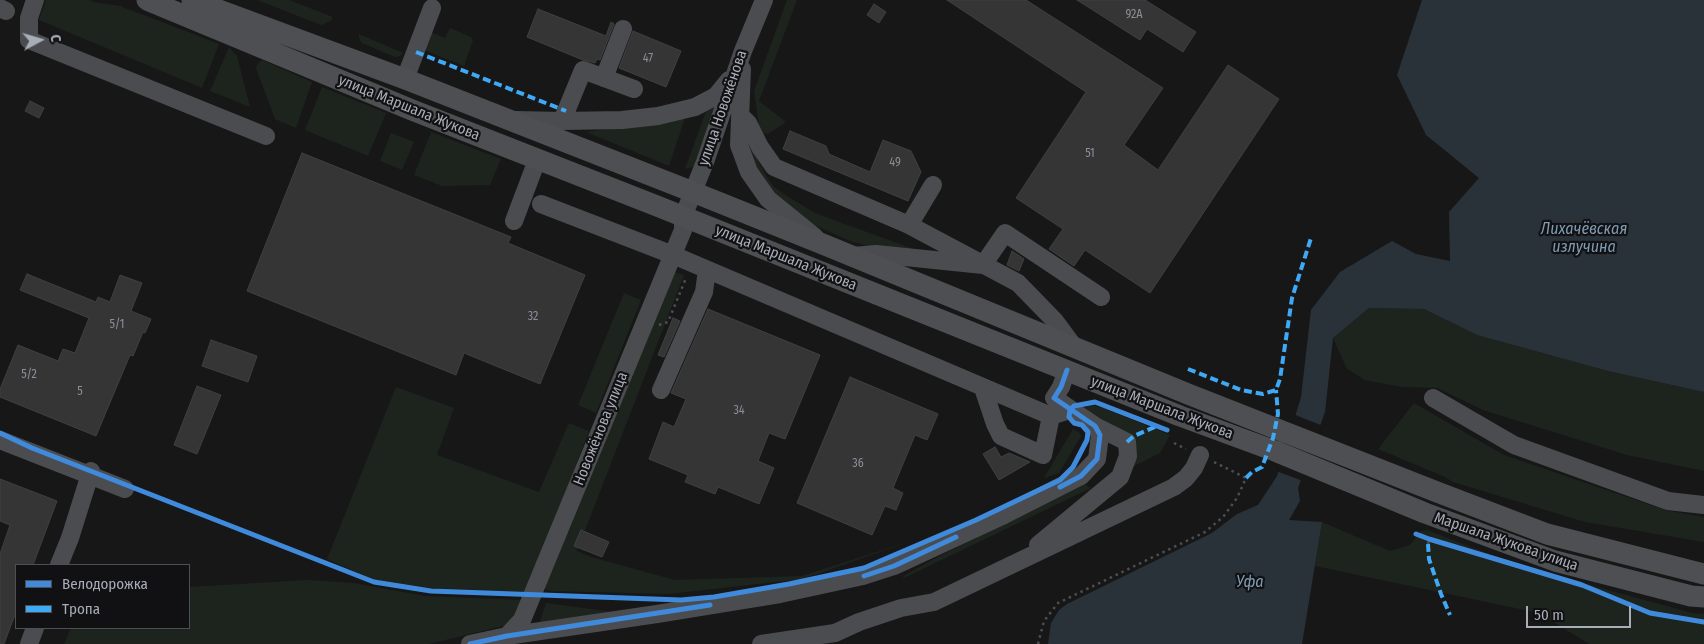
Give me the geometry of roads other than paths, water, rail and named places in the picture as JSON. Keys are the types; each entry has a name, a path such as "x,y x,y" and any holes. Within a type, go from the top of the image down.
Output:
{"main road":[{"name":"улица Маршала Жукова","path":"147,0 400,105 1180,416 1275,451 1425,514"},
{"name":"улица Маршала Жукова","path":"197,1 405,79 693,192 1188,394 1437,492"},
{"name":"Маршала Жукова улица","path":"1437,492 1547,534 1704,574"},
{"name":"Маршала Жукова улица","path":"1425,514 1556,561 1690,596 1704,597"}],"street":[{"path":"35,0 29,18 29,40 266,136"},
{"name":"улица Новожёнова","path":"683,217 705,162 743,50 764,0"},
{"path":"405,79 432,8"},
{"path":"604,78 623,29"},
{"path":"743,50 740,145 749,172 768,199 825,245"},
{"path":"509,120 562,122 622,120 649,117 695,107 716,96 729,80 743,50"},
{"path":"562,122 583,70 634,89"},
{"path":"741,116 748,123 760,148 774,167 909,225 1018,283 1055,321 1075,348"},
{"path":"514,221 537,160"},
{"path":"909,225 933,185"},
{"path":"541,204 673,255 1051,416 1070,410"},
{"name":"Новожёнова улица","path":"507,636 522,620 683,230 683,217"},
{"path":"983,264 1005,233 1100,297"},
{"path":"853,256 876,254 983,264"},
{"path":"661,390 704,292 707,270"},
{"path":"1017,563 1120,477 1128,456 1127,442 1094,426 1054,398 1061,387 1067,370"},
{"path":"984,388 995,424 1001,436 1043,455 1051,416"},
{"path":"1433,398 1514,445 1668,500 1704,505"},
{"path":"470,644 507,636 780,594 863,576 894,566 1082,476 1097,459 1100,435 1094,426"},
{"path":"0,440 91,473 125,490"},
{"path":"761,644 835,633 859,622 901,608 934,602 1174,487 1186,478 1205,458"},
{"path":"60,564 91,473"},
{"path":"29,644 35,629"}],"water":[{"name":"Лихачёвская излучина","path":"1422,0 1704,0 1704,392 1608,371 1477,335 1424,309 1369,308 1333,338 1325,412 1298,488 1300,501 1289,520 1322,522 1302,644 1048,644 1051,623 1059,610 1067,604 1212,533 1237,514 1258,505 1277,476 1301,397 1311,310 1340,272 1392,241 1416,254 1450,261 1449,212 1479,178 1426,135 1397,75"}],"water label":[{"name":"Уфа","path":"1250,583"}]}
